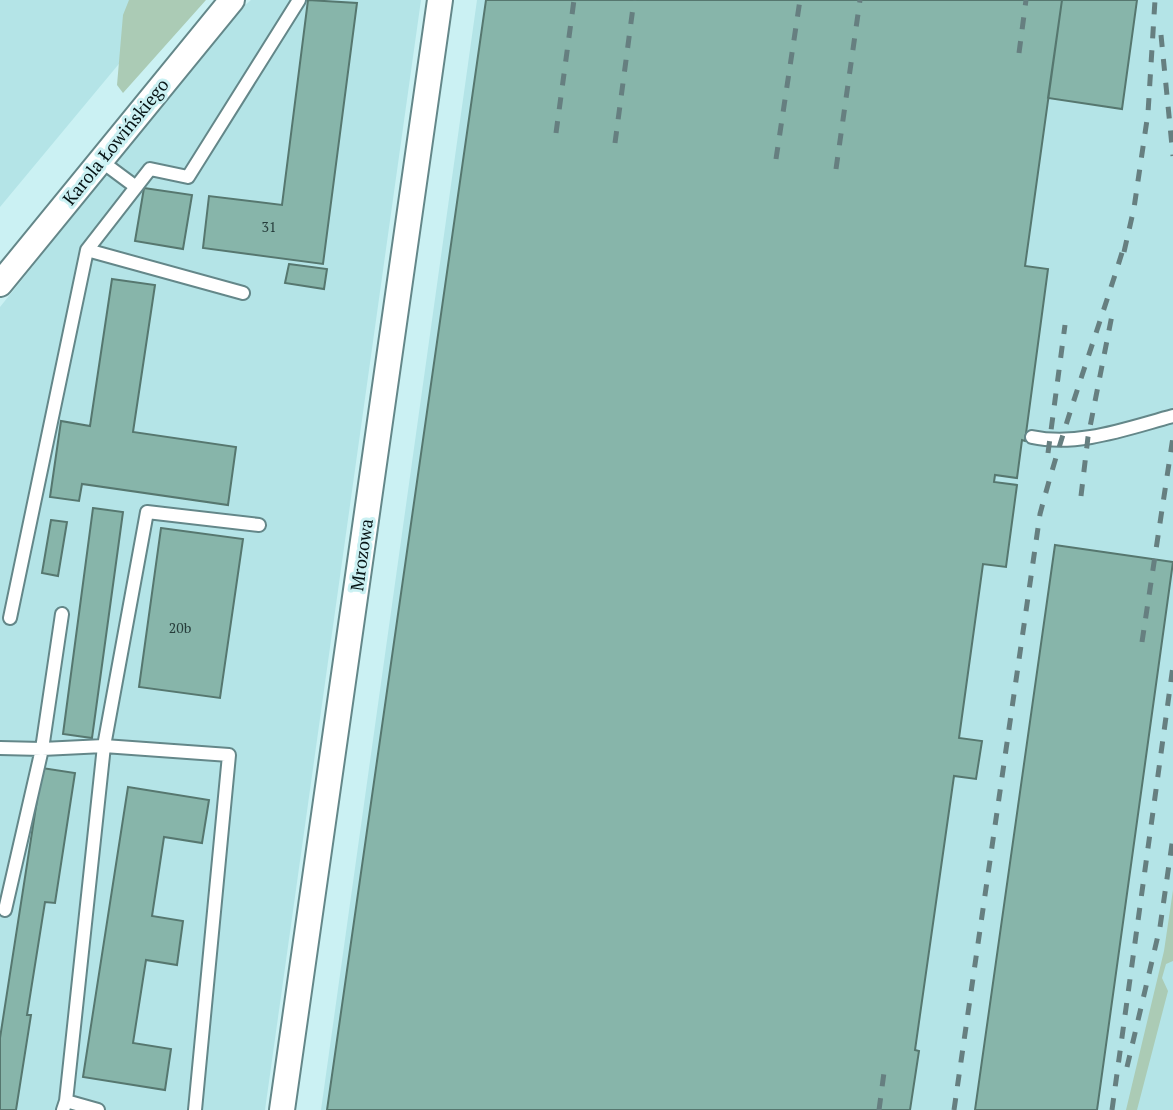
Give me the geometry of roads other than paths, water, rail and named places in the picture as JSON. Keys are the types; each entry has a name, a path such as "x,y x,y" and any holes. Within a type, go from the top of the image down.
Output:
{"street":[{"name":"Karola Łowińskiego","path":"0,284 232,0"},
{"name":"Mrozowa","path":"282,1110 440,0"}],"lane":[{"path":"10,618 87,250 150,169 188,177 299,0"},
{"path":"101,161 136,187"},
{"path":"87,250 243,293"},
{"path":"1032,437 1049,441 1088,437 1173,416"},
{"path":"98,1110 64,1105 104,746 147,512 259,525"},
{"path":"5,910 41,749 62,614"},
{"path":"0,748 104,746 229,755 195,1110"}],"railway":[{"path":"556,133 574,0"},
{"path":"615,143 634,0"},
{"path":"776,159 800,0"},
{"path":"836,169 860,0"},
{"path":"1019,53 1026,0"},
{"path":"1124,252 1134,208 1148,113 1155,0"},
{"path":"1161,35 1173,156"},
{"path":"954,1110 1040,514 1125,243"},
{"path":"1081,496 1088,437 1113,310"},
{"path":"1048,453 1065,325"},
{"path":"1142,642 1173,437"},
{"path":"1112,1110 1173,666"},
{"path":"1127,1067 1160,927 1173,837"},
{"path":"879,1110 885,1065"}]}
